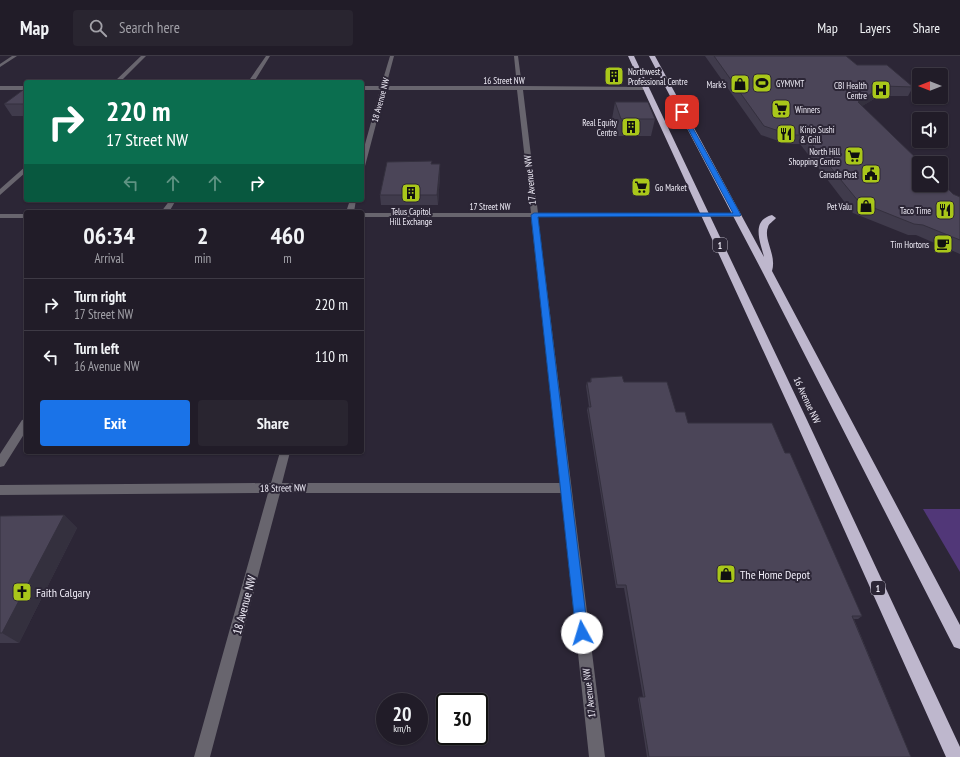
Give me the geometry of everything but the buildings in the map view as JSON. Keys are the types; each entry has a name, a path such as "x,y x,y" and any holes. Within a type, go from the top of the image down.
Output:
{"highway":[{"name":"16 Avenue NW","path":"631,56 706,215 955,757"},
{"path":"652,56 767,271 960,641"},
{"path":"767,271 769,259 762,235 765,222 772,218"}],"street":[{"path":"0,66 15,56"},
{"path":"119,80 144,56"},
{"path":"252,80 268,56"},
{"name":"18 Avenue NW","path":"364,159 392,56"},
{"name":"17 Avenue NW","path":"516,56 597,757"},
{"path":"0,88 24,88"},
{"name":"16 Street NW","path":"364,88 647,88"},
{"path":"0,193 24,170"},
{"name":"17 Street NW","path":"364,215 737,215"},
{"path":"0,216 24,216"},
{"path":"0,463 24,426"},
{"name":"18 Avenue NW","path":"202,757 284,454"},
{"name":"18 Street NW","path":"0,490 566,488"}],"shaded area":[{"path":"923,509 960,509 960,572"}],"place":[{"name":"Northwest Professional Centre","path":"614,76"},
{"name":"GYMVMT","path":"762,83"},
{"name":"Mark's","path":"740,84"},
{"name":"CBI Health Centre","path":"881,90"},
{"name":"Winners","path":"781,109"},
{"name":"Real Equity Centre","path":"631,127"},
{"name":"Kinjo Sushi & Grill","path":"786,134"},
{"name":"North Hill Shopping Centre","path":"854,156"},
{"name":"Canada Post","path":"871,174"},
{"name":"Go Market","path":"641,187"},
{"name":"Telus Capitol Hill Exchange","path":"411,193"},
{"name":"Pet Valu","path":"866,206"},
{"name":"Taco Time","path":"945,210"},
{"name":"Tim Hortons","path":"943,244"},
{"name":"The Home Depot","path":"726,574"},
{"name":"Faith Calgary","path":"22,592"}],"route":[{"path":"582,633 534,215 737,215 682,112"}]}
